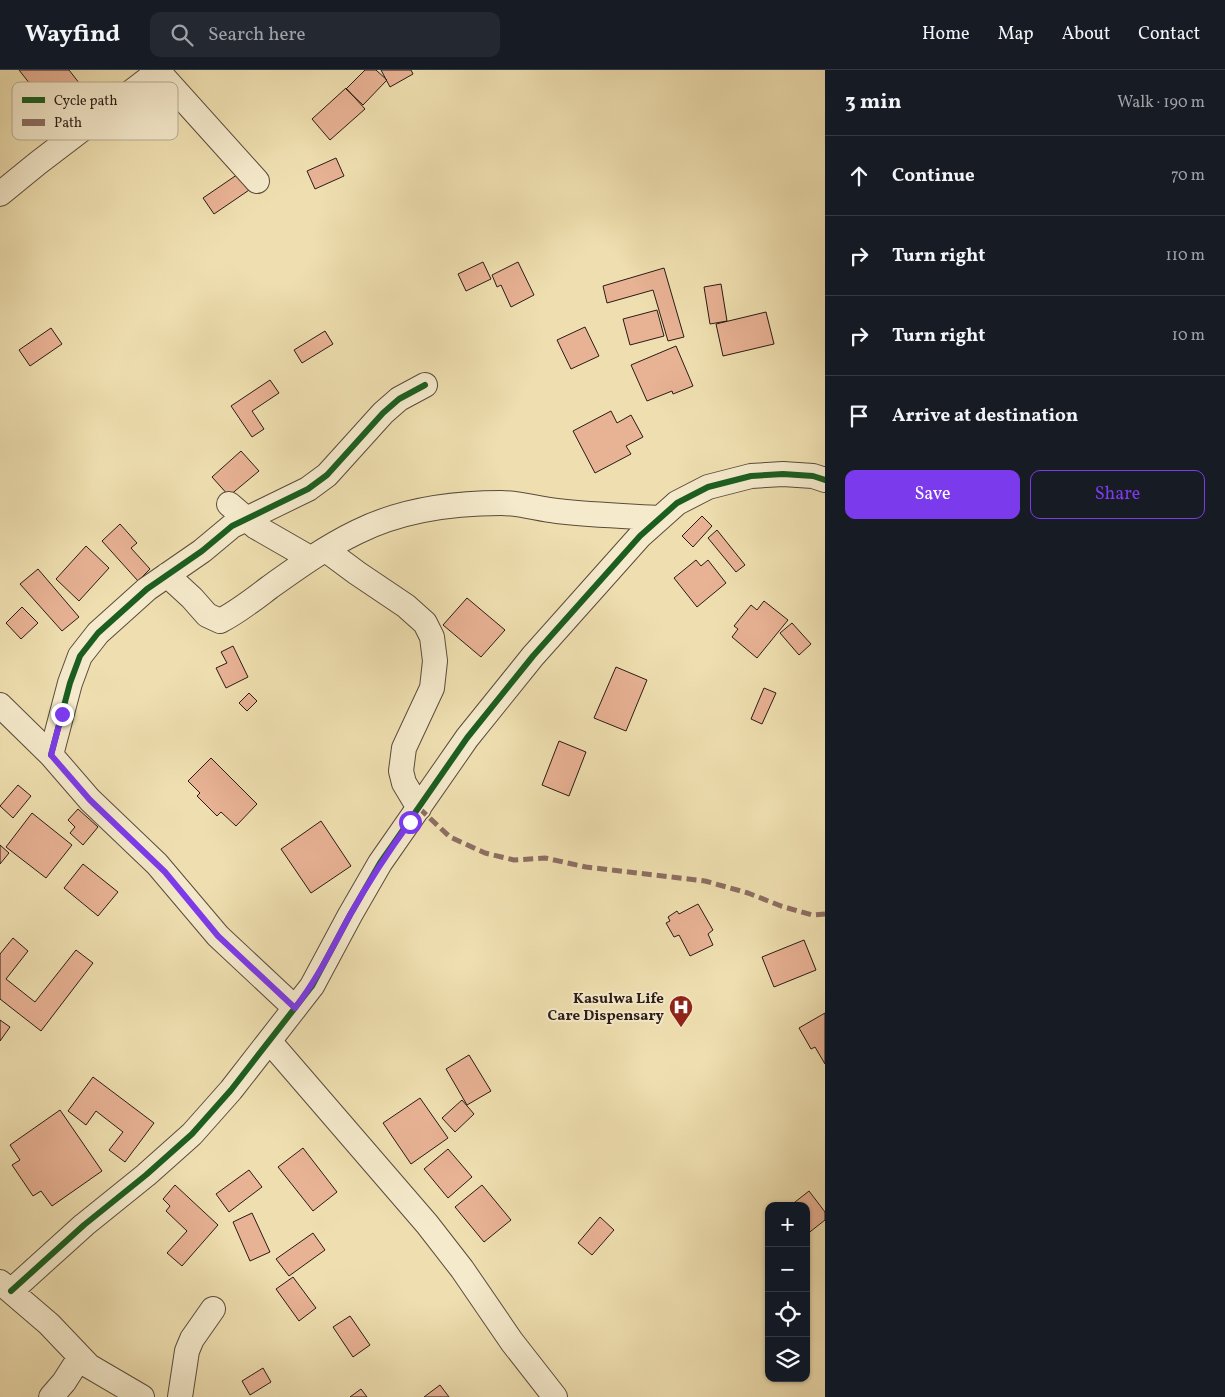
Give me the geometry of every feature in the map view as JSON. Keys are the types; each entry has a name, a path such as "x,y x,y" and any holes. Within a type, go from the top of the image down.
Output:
{"street":[{"path":"145,82 159,71 169,82"},
{"path":"178,92 257,181"},
{"path":"0,194 68,140"},
{"path":"237,511 308,489 327,475 383,413 399,400 425,385"},
{"path":"142,1397 89,1366 49,1324 5,1286 146,1175 192,1134 232,1090 312,986 380,863 467,738 533,656 640,536 676,503 708,487 751,476 783,474 812,476 825,480"},
{"path":"167,575 207,615 220,621 234,614 318,554 356,532 393,517 426,509 502,503 555,511 660,518"},
{"path":"237,511 256,527 357,573 406,606 425,623 432,638 435,661 432,688 404,748 402,771 404,783 420,808"},
{"path":"51,755 70,683 80,656 98,633 147,589 232,526 237,511"},
{"path":"0,705 51,755 90,800 162,870 218,936 295,1008"},
{"path":"270,1042 427,1224 462,1269 512,1342 555,1397"},
{"path":"180,1397 187,1351 192,1339 213,1310"},
{"path":"51,1397 64,1382 80,1357"}],"building":[{"path":"19,70 69,70 78,82 28,82"},
{"path":"365,70 376,70 387,80 363,105 346,89"},
{"path":"381,70 411,70 413,74 390,87"},
{"path":"346,88 365,109 330,140 312,119"},
{"path":"336,158 344,176 315,189 307,171"},
{"path":"244,170 255,186 214,214 203,198"},
{"path":"483,262 491,279 466,291 458,274"},
{"path":"518,262 534,295 511,307 501,285 497,287 492,275"},
{"path":"664,268 684,337 668,341 653,290 607,303 603,286"},
{"path":"721,284 727,321 710,324 704,287"},
{"path":"657,310 664,336 630,345 623,319"},
{"path":"766,312 774,344 723,356 716,324"},
{"path":"585,327 599,356 571,369 557,340"},
{"path":"51,328 62,344 30,366 19,350"},
{"path":"325,331 333,344 302,363 294,350"},
{"path":"676,346 693,386 673,394 672,391 647,401 631,365"},
{"path":"270,380 279,393 252,411 264,429 252,437 231,406"},
{"path":"611,411 617,423 631,415 643,437 626,446 631,454 595,473 573,431"},
{"path":"241,451 259,471 229,496 212,477"},
{"path":"702,516 712,526 693,547 682,536"},
{"path":"120,524 137,543 131,548 150,569 138,581 102,541"},
{"path":"717,530 745,565 736,572 708,538"},
{"path":"86,546 109,568 79,601 56,579"},
{"path":"696,560 701,566 708,560 726,583 697,607 674,578"},
{"path":"38,569 79,617 62,631 20,584"},
{"path":"467,598 505,630 481,657 443,625"},
{"path":"764,601 788,620 757,658 732,637 738,629 734,626 751,605 757,610"},
{"path":"22,607 38,623 21,639 6,623"},
{"path":"792,623 811,644 799,655 780,633"},
{"path":"233,646 248,677 226,688 216,668 227,663 221,652"},
{"path":"616,667 647,680 626,731 594,718"},
{"path":"764,688 776,693 762,724 751,719"},
{"path":"249,693 257,701 247,711 239,703"},
{"path":"559,741 586,752 569,796 542,785"},
{"path":"211,758 257,804 236,826 221,812 217,816 197,796 200,793 188,781"},
{"path":"18,785 31,796 13,818 0,806"},
{"path":"78,809 98,827 83,845 70,833 75,827 68,820"},
{"path":"32,813 72,845 46,878 6,847"},
{"path":"321,821 351,866 311,893 281,849"},
{"path":"0,845 9,853 0,864"},
{"path":"83,864 118,892 98,916 64,888"},
{"path":"698,904 713,930 708,934 713,945 690,956 679,935 674,937 666,923 670,921 668,917 677,911 679,914"},
{"path":"13,938 28,951 6,979 35,1002 76,950 93,963 41,1031 0,999 0,954"},
{"path":"804,940 816,970 774,987 762,957"},
{"path":"825,1013 825,1064 815,1047 811,1049 799,1028"},
{"path":"0,1020 10,1027 0,1041"},
{"path":"469,1055 491,1091 467,1105 446,1069"},
{"path":"93,1077 154,1123 125,1162 109,1150 123,1132 96,1111 86,1125 68,1111"},
{"path":"420,1098 448,1138 411,1164 383,1123"},
{"path":"462,1100 474,1114 455,1132 442,1118"},
{"path":"60,1110 102,1171 52,1206 41,1191 33,1196 12,1165 20,1160 10,1145"},
{"path":"303,1148 337,1192 313,1211 278,1167"},
{"path":"448,1149 472,1177 448,1198 424,1169"},
{"path":"249,1170 262,1187 229,1212 216,1194"},
{"path":"175,1185 218,1225 182,1266 167,1253 187,1231 166,1211 170,1206 163,1199"},
{"path":"482,1185 511,1220 484,1242 455,1207"},
{"path":"809,1191 825,1212 825,1220 810,1232 810,1202 795,1202"},
{"path":"252,1213 270,1252 250,1261 233,1222"},
{"path":"600,1217 614,1230 592,1255 578,1243"},
{"path":"313,1233 325,1250 289,1276 276,1259"},
{"path":"293,1277 316,1308 299,1321 276,1289"},
{"path":"350,1316 370,1345 353,1357 333,1327"},
{"path":"263,1368 271,1382 250,1395 242,1381"},
{"path":"440,1385 449,1397 424,1397"},
{"path":"361,1389 367,1397 350,1397"}],"marked path":[{"path":"419,808 450,837 485,853 514,860 545,858 586,867 705,881 748,893 781,906 812,915 825,914"}],"cycle path":[{"path":"51,755 70,683 80,656 98,633 147,589 202,551 232,526 308,489 327,475 383,413 399,399 425,385"},
{"path":"11,1291 84,1225 146,1175 192,1134 231,1090 312,986 380,863 467,738 533,656 640,536 677,503 708,487 751,476 783,474 813,476 825,480"}],"place":[{"name":"Kasulwa Life Care Dispensary","path":"681,1028"}],"route":[{"path":"62,714 51,755 90,800 165,872 218,936 295,1008 312,986 380,863 410,822"}]}
